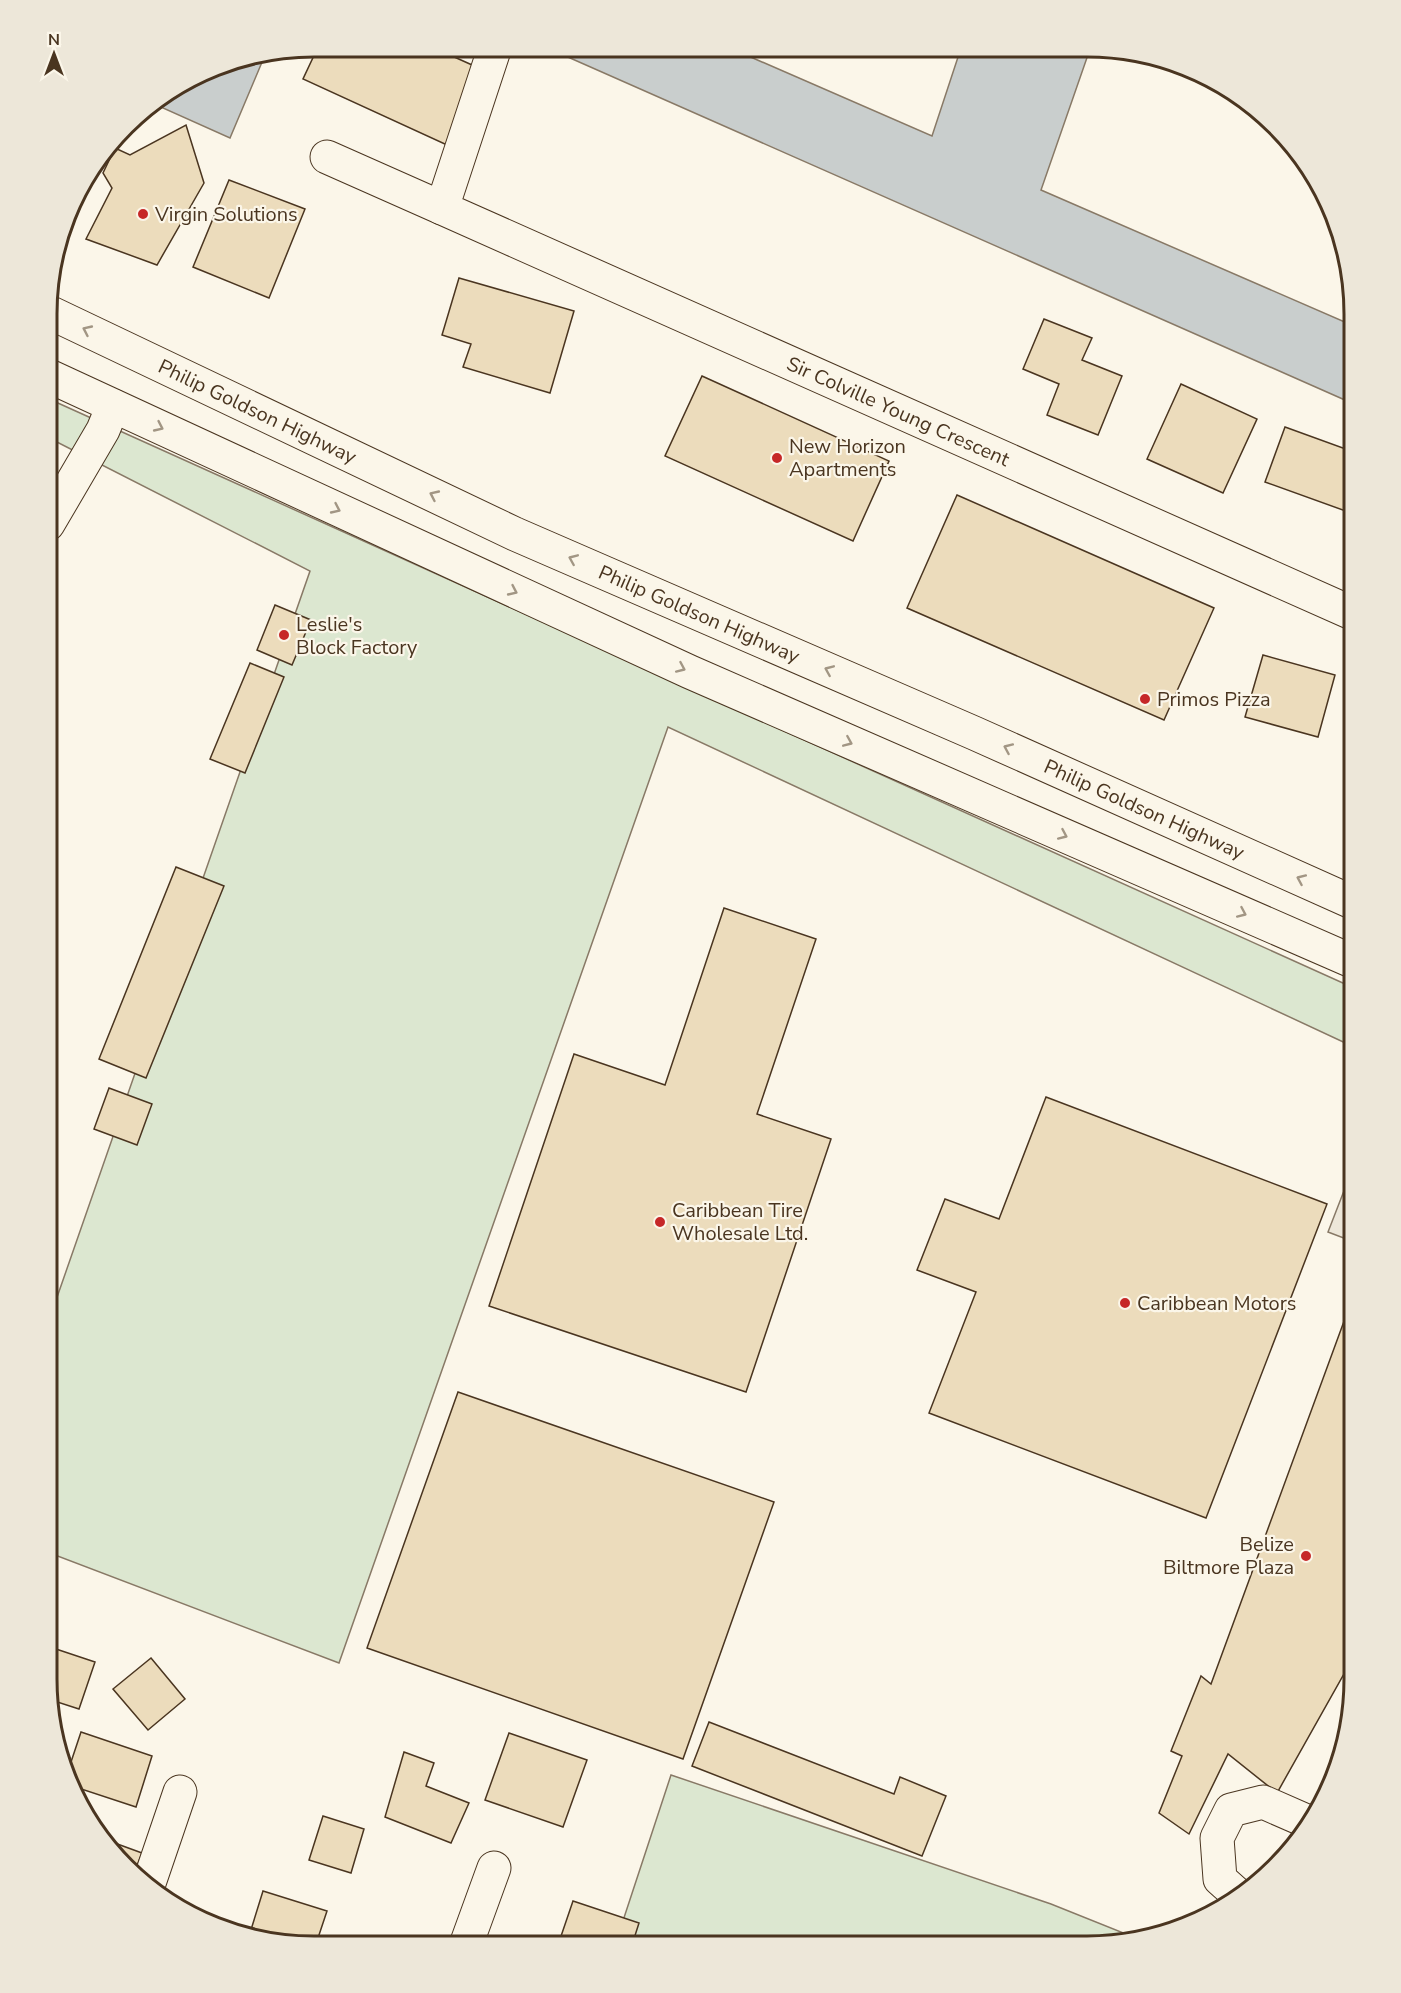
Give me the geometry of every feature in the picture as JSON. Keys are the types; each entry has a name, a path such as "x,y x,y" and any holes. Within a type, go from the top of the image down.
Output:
{"main road":[{"path":"442,208 492,57"},
{"name":"Sir Colville Young Crescent","path":"327,157 1344,610"},
{"name":"Philip Goldson Highway","path":"57,316 515,534 974,733 1344,899"},
{"path":"57,380 690,672 1344,958"},
{"path":"57,509 103,430 114,406"},
{"path":"151,1877 180,1792"},
{"path":"1233,1891 1220,1879 1217,1839 1231,1810 1263,1802 1303,1819"},
{"path":"469,1936 494,1868"}],"green space":[{"path":"57,403 1344,983 1344,1042 668,727 339,1663 57,1556 57,1297 310,571 57,442"},
{"path":"671,1775 1051,1904 1124,1933 1087,1936 618,1936"}],"shaded area":[{"path":"568,57 751,57 932,136 958,57 1087,57 1041,190 1344,322 1344,400"},
{"path":"262,63 230,138 161,107 186,91 216,77"},
{"path":"1344,1191 1344,1238 1328,1232"}],"building":[{"path":"314,57 454,57 481,69 447,145 303,79"},
{"name":"Virgin Solutions","path":"186,125 204,183 157,265 86,239 112,188 103,173 110,157 117,149 130,155"},
{"path":"229,180 305,209 269,298 193,267"},
{"path":"459,278 574,311 550,393 463,367 471,344 442,335"},
{"path":"1044,319 1092,338 1082,360 1122,376 1098,435 1047,415 1059,384 1023,369"},
{"name":"New Horizon Apartments","path":"702,376 889,461 853,541 665,456"},
{"path":"1181,384 1257,419 1223,493 1147,459"},
{"path":"1285,427 1344,448 1344,510 1265,482"},
{"path":"957,495 1214,608 1164,720 907,608"},
{"name":"Leslie's Block Factory","path":"275,605 311,620 292,665 257,650"},
{"path":"1263,655 1335,675 1318,737 1245,717"},
{"path":"250,663 284,677 245,773 210,759"},
{"path":"176,867 224,886 146,1078 99,1059"},
{"name":"Caribbean Tire Wholesale Ltd.","path":"724,908 816,939 757,1114 831,1139 746,1392 489,1306 574,1054 665,1085"},
{"path":"109,1088 152,1104 137,1145 94,1129"},
{"path":"1046,1097 1327,1204 1206,1518 929,1413 976,1292 917,1270 945,1199 999,1219"},
{"name":"Belize Biltmore Plaza","path":"1344,1321 1344,1674 1277,1793 1228,1754 1189,1834 1159,1813 1182,1756 1171,1751 1201,1676 1211,1684"},
{"path":"458,1392 774,1502 683,1759 367,1648"},
{"path":"57,1649 95,1662 79,1709 58,1702"},
{"path":"151,1658 185,1699 148,1730 113,1689"},
{"path":"709,1722 894,1794 900,1777 946,1796 922,1856 692,1766"},
{"path":"81,1732 152,1756 136,1807 83,1790 71,1761"},
{"path":"509,1733 587,1760 563,1827 485,1800"},
{"path":"404,1752 434,1763 426,1786 469,1803 451,1843 385,1817"},
{"path":"323,1816 364,1829 351,1873 309,1860"},
{"path":"118,1844 142,1853 137,1865"},
{"path":"263,1891 327,1911 319,1936 281,1934 252,1928"},
{"path":"573,1901 639,1923 635,1936 561,1936"}],"place":[{"name":"Virgin Solutions","path":"143,214"},
{"name":"New Horizon Apartments","path":"777,458"},
{"name":"Leslie's Block Factory","path":"284,635"},
{"name":"Primos Pizza","path":"1145,699"},
{"name":"Caribbean Tire Wholesale Ltd.","path":"660,1222"},
{"name":"Caribbean Motors","path":"1125,1303"},
{"name":"Belize Biltmore Plaza","path":"1306,1556"}]}
